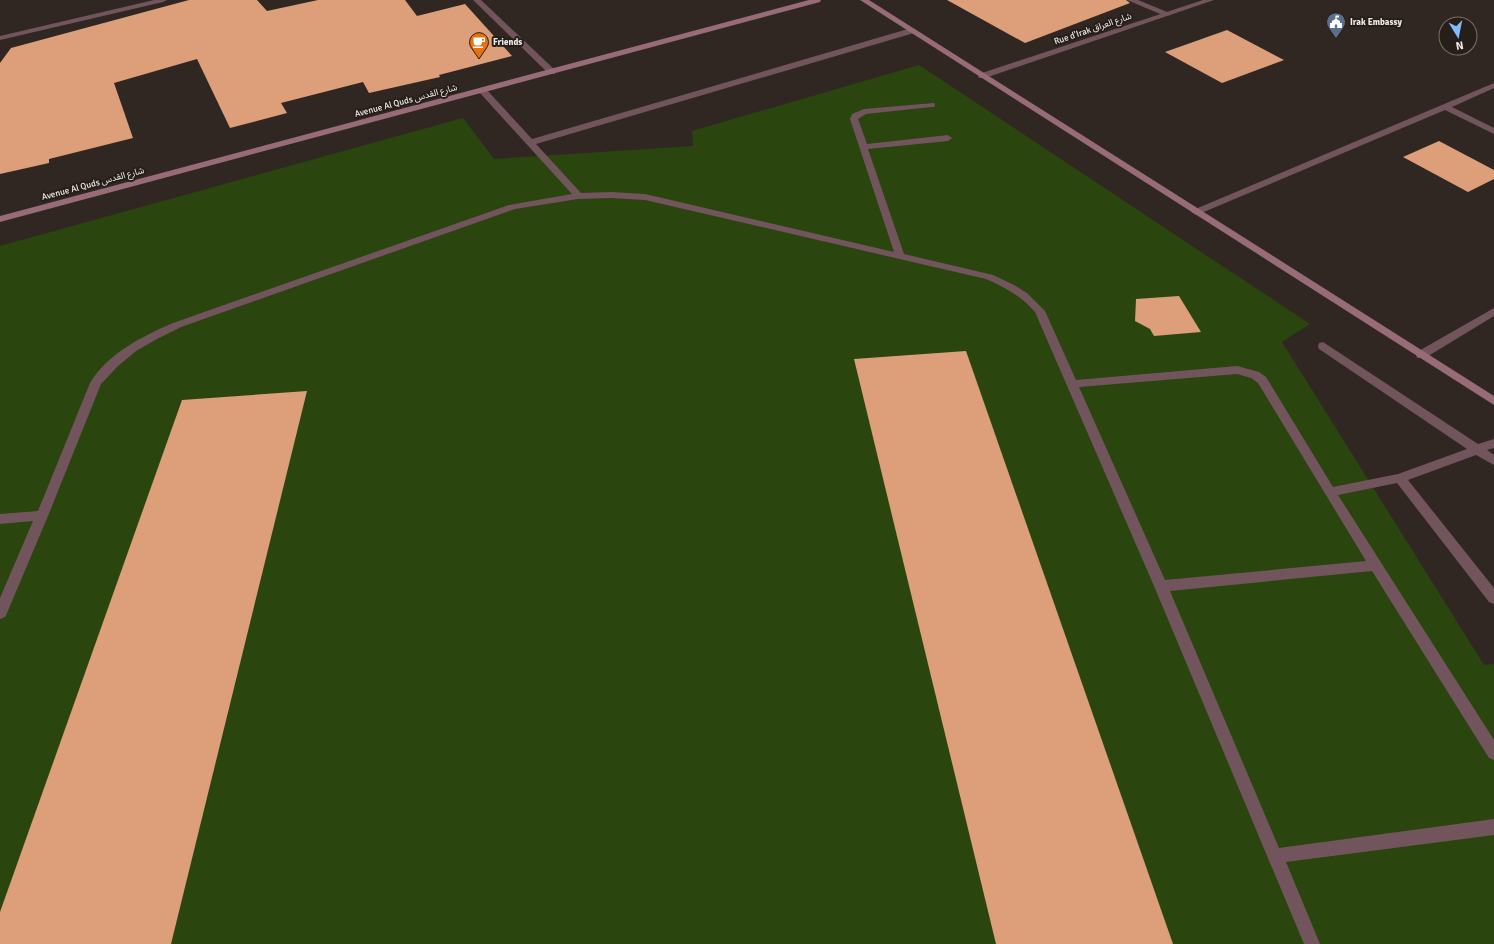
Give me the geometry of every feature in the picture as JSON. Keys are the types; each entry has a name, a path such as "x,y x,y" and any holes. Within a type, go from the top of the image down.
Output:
{"street":[{"path":"0,38 163,0"},
{"path":"477,0 552,72"},
{"name":"Avenue Al Quds شارع القدس","path":"0,219 483,91 817,0"},
{"path":"864,0 1494,401"},
{"path":"1131,0 1168,14"},
{"name":"Rue d'Irak شارع العراق","path":"982,76 1210,0"},
{"path":"529,143 911,31"},
{"path":"1196,212 1494,85"},
{"path":"483,91 578,195"},
{"path":"900,256 854,119 859,114 931,105"},
{"path":"1445,107 1494,131"},
{"path":"863,147 948,138"},
{"path":"0,613 42,516 96,383 110,365 130,349 152,335 177,325 512,207 545,199 578,195 612,194 651,198 989,277 1005,283 1019,291 1040,311 1161,586 1312,944"},
{"path":"1421,355 1494,311"},
{"path":"1323,346 1494,461"},
{"path":"1071,384 1237,370 1255,375 1262,380 1330,492 1494,753"},
{"path":"1330,492 1400,478 1494,442"},
{"path":"1400,478 1494,598"},
{"path":"0,519 42,516"},
{"path":"1161,586 1376,565"},
{"path":"1275,856 1494,828"}],"green space":[{"path":"919,65 1310,324 1282,342 1484,665 1494,664 1494,944 0,944 0,246 463,118 494,159 693,146 692,131"}],"building":[{"path":"189,0 257,0 267,11 318,0 405,0 417,16 465,4 512,56 439,75 440,77 369,93 363,82 281,103 287,113 230,128 197,59 114,83 133,138 49,159 49,163 0,174 0,63 11,48"},
{"path":"947,0 1126,0 1130,3 1025,43"},
{"path":"1227,30 1284,60 1222,83 1165,52"},
{"path":"1439,141 1494,170 1494,179 1468,192 1403,157"},
{"path":"1179,296 1201,332 1154,336 1150,329 1135,321 1136,299"},
{"path":"966,351 1173,944 996,944 854,359"},
{"path":"307,391 171,944 0,944 0,912 182,400"}],"place":[{"name":"Irak Embassy","path":"1336,39"},
{"name":"Friends","path":"479,59"}]}
